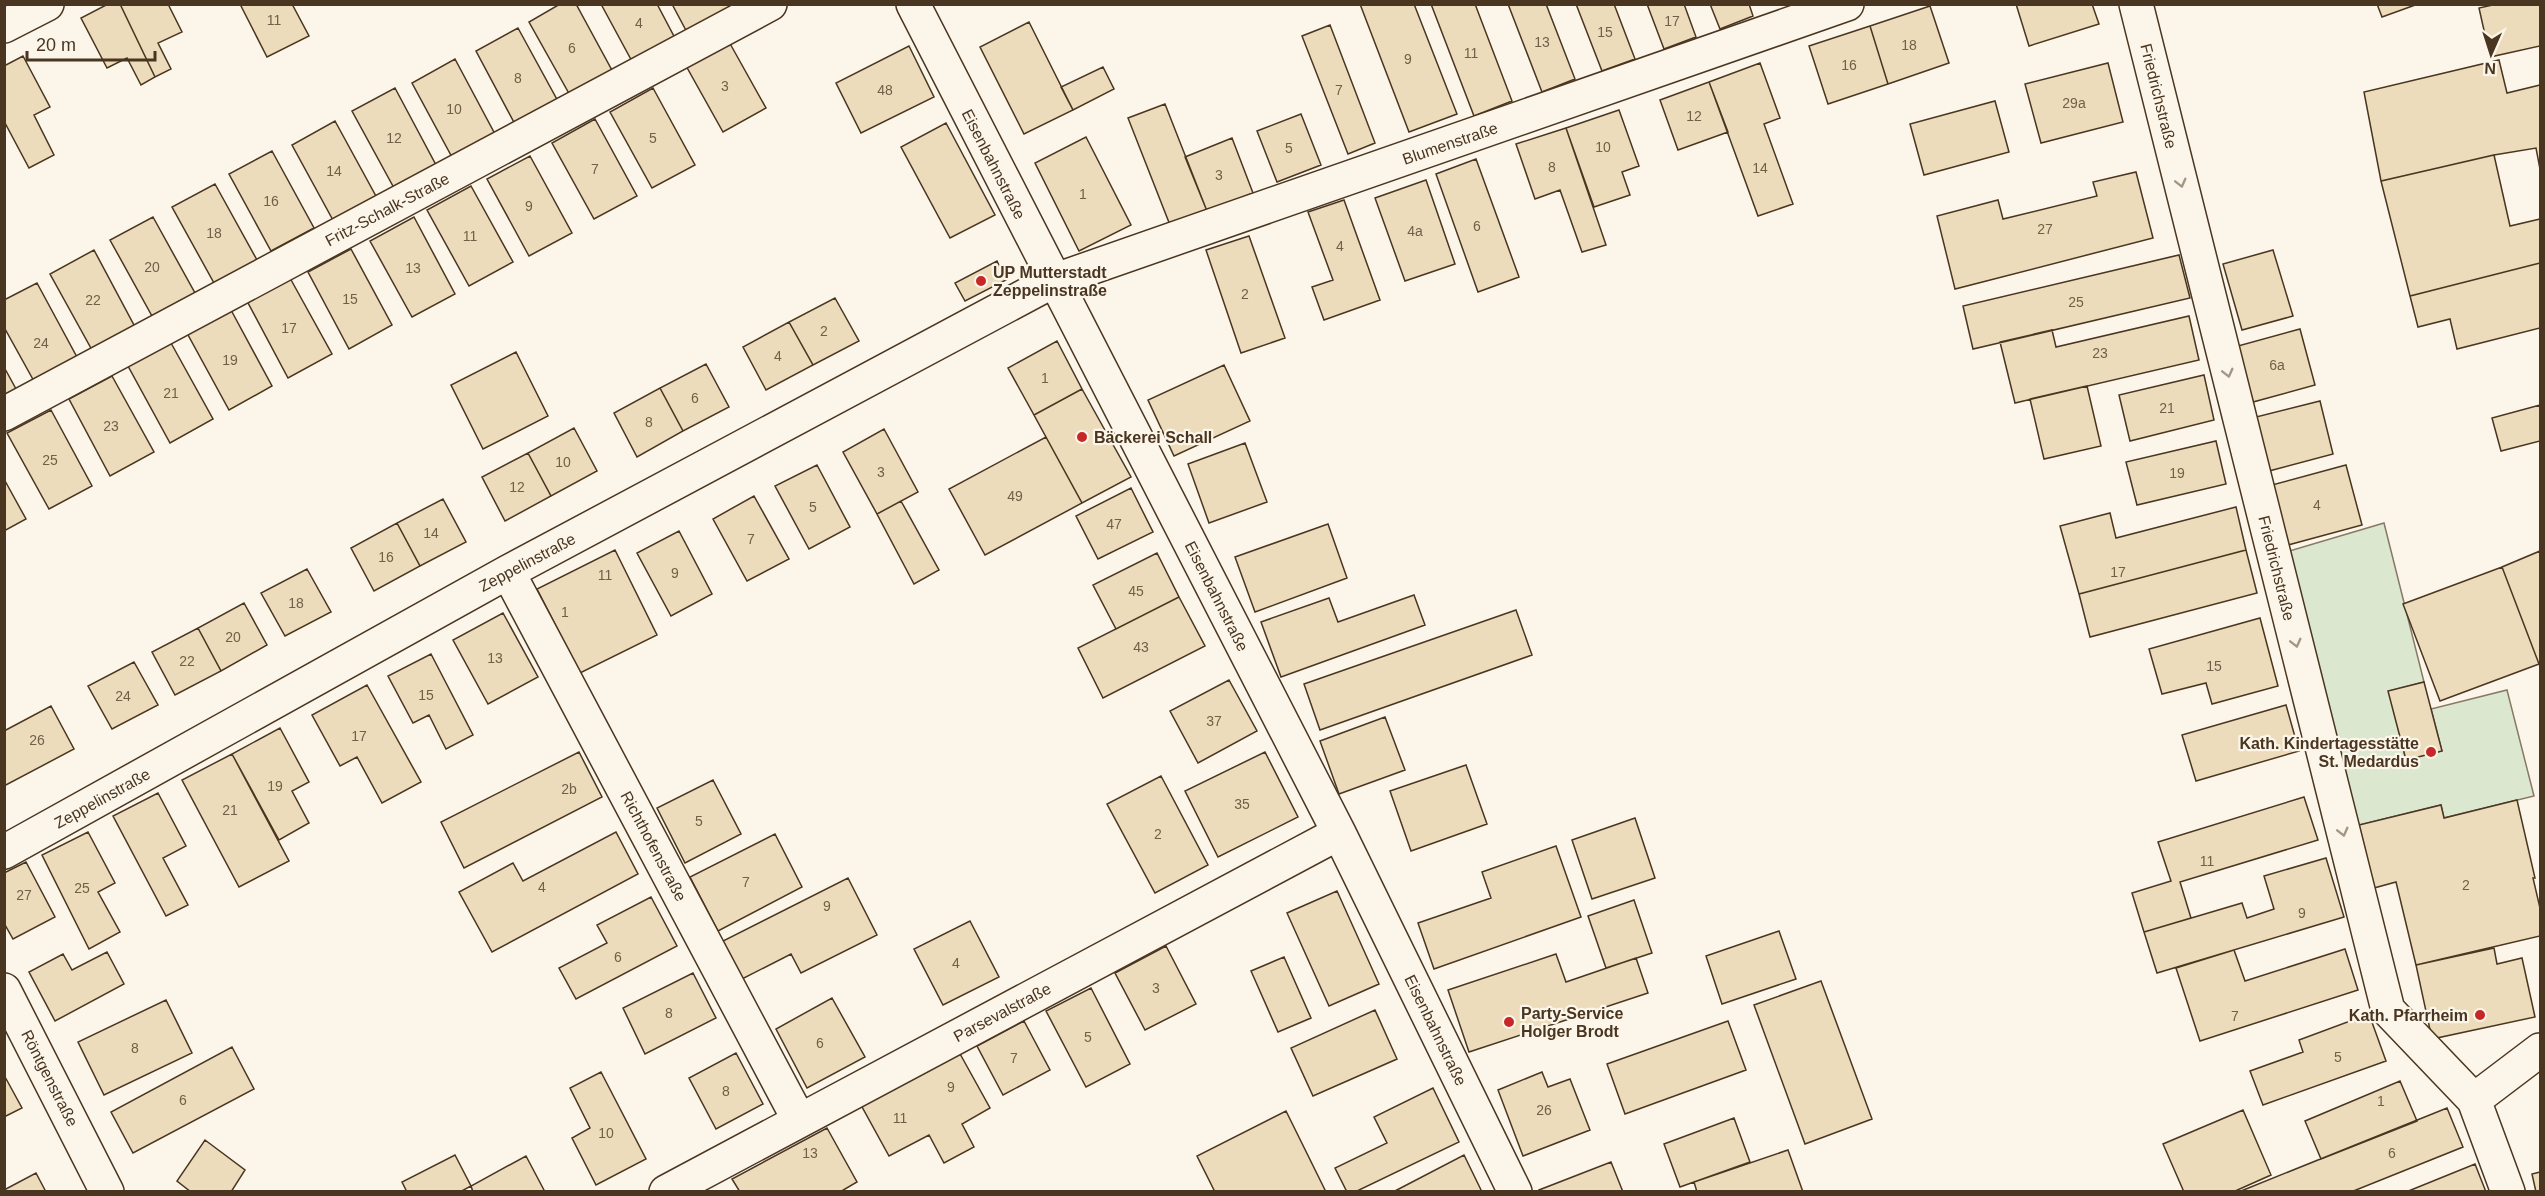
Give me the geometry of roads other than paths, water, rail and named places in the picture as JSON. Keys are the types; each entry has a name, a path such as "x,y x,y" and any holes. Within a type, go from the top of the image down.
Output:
{"street":[{"path":"4,26 47,4"},
{"name":"Fritz-Schalk-Straße","path":"4,414 770,4"},
{"name":"Eisenbahnstraße","path":"913,4 1053,281 1339,833 1515,1191"},
{"name":"Blumenstraße","path":"1053,281 1847,4"},
{"name":"Friedrichstraße","path":"2136,4 2388,1010 2474,1100"},
{"name":"Zeppelinstraße","path":"4,852 508,572 1053,281"},
{"name":"Richthofenstraße","path":"508,572 799,1120"},
{"name":"Parsevalstraße","path":"666,1191 1339,833"},
{"name":"Röntgenstraße","path":"4,990 101,1178"},
{"path":"2508,1191 2474,1100 2541,1050"},
{"path":"101,1178 134,1191"}],"place":[{"name":"UP Mutterstadt Zeppelinstraße","path":"981,281"},
{"name":"Bäckerei Schall","path":"1082,437"},
{"name":"Kath. Kindertagesstätte St. Medardus","path":"2431,752"},
{"name":"Kath. Pfarrheim","path":"2480,1015"},
{"name":"Party-Service Holger Brodt","path":"1509,1022"}]}
